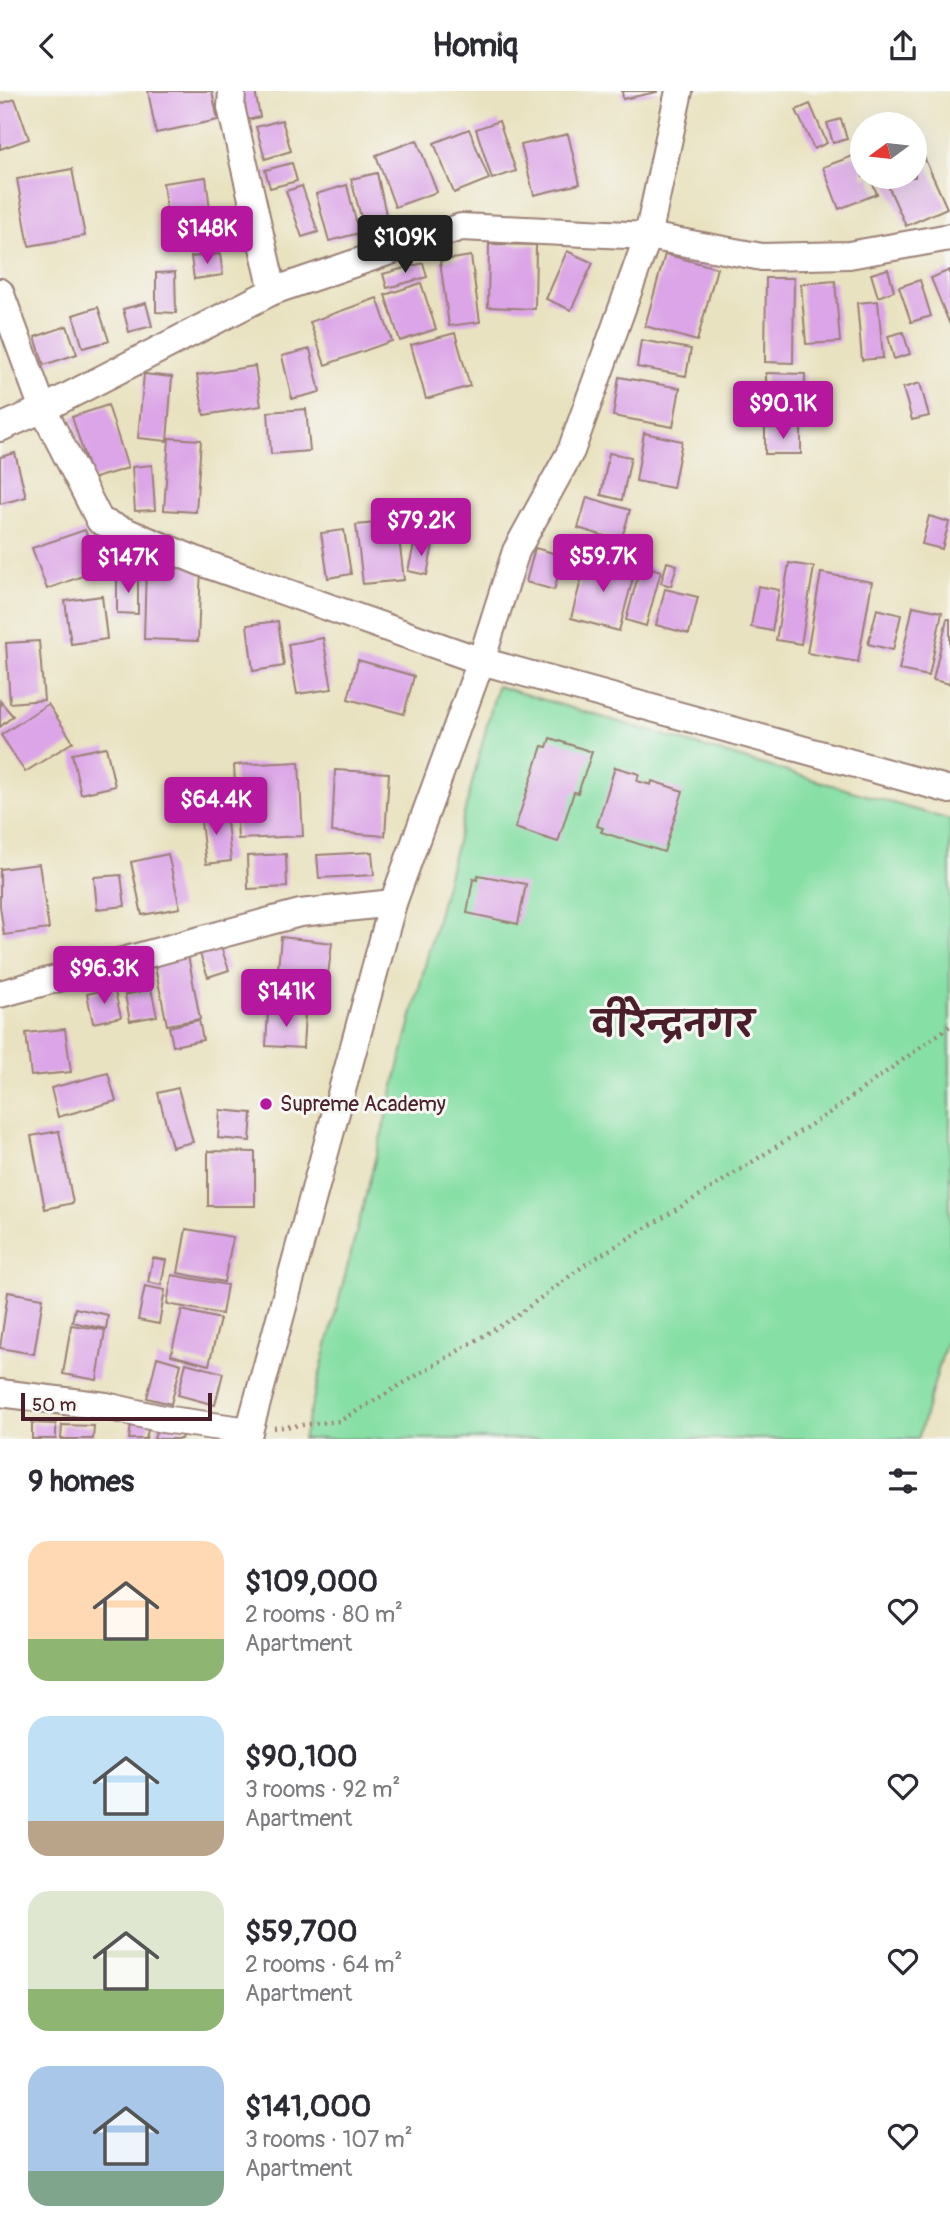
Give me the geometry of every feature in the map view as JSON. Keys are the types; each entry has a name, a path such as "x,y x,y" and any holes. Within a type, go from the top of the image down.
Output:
{"street":[{"path":"232,91 231,107 273,291"},
{"path":"0,1394 106,1406 248,1435 393,904 481,661 516,551 570,451 648,236 679,91"},
{"path":"0,428 43,409 273,291 461,227 648,236 762,257 849,255 950,237"},
{"path":"0,292 43,409 100,521 203,563 481,661 950,790"},
{"path":"0,994 300,913 393,904"}],"path":[{"path":"248,1435 340,1421 515,1317 586,1264 829,1113 950,1026"}],"green space":[{"path":"497,686 950,820 950,1329 918,1439 303,1439"}],"building":[{"path":"148,91 212,91 218,120 156,133"},
{"path":"237,91 255,91 260,117 243,121"},
{"path":"622,91 657,91 657,92 623,99"},
{"path":"15,99 29,139 0,149 0,104"},
{"path":"810,104 827,143 814,149 796,110"},
{"path":"841,119 847,139 833,143 827,123"},
{"path":"282,120 291,151 265,159 256,127"},
{"path":"499,121 516,171 492,179 476,129"},
{"path":"469,129 489,179 454,193 434,143"},
{"path":"568,134 580,184 534,195 521,145"},
{"path":"417,140 437,192 395,207 376,155"},
{"path":"850,157 850,189 875,189 877,194 839,209 823,167"},
{"path":"292,163 297,181 270,188 265,170"},
{"path":"928,166 947,208 906,226 889,189 928,189"},
{"path":"72,169 85,236 29,246 17,179"},
{"path":"377,173 387,219 363,225 351,179"},
{"path":"206,177 210,209 167,215 163,183"},
{"path":"347,185 359,233 329,241 316,194"},
{"path":"302,186 318,232 302,237 286,191"},
{"path":"237,220 239,246 172,251 170,225"},
{"path":"489,244 536,245 535,309 488,307"},
{"path":"567,251 593,263 571,310 546,299"},
{"path":"220,254 223,275 194,279 191,257"},
{"path":"665,254 717,268 697,341 645,326"},
{"path":"471,256 480,322 449,326 440,261"},
{"path":"423,263 427,277 387,288 383,274"},
{"path":"888,269 894,291 878,297 871,274"},
{"path":"950,270 950,325 931,278"},
{"path":"175,272 176,313 156,312 156,273"},
{"path":"766,278 794,278 793,363 765,362"},
{"path":"920,280 931,316 911,322 899,287"},
{"path":"835,281 840,342 806,344 801,284"},
{"path":"421,283 436,329 400,341 385,295"},
{"path":"377,298 392,341 325,365 310,322"},
{"path":"878,301 883,358 862,360 857,303"},
{"path":"146,303 152,326 129,332 123,309"},
{"path":"98,307 109,341 83,348 73,315"},
{"path":"67,326 77,354 44,365 35,337"},
{"path":"903,332 910,354 894,359 888,336"},
{"path":"455,333 470,386 426,399 411,345"},
{"path":"641,340 691,349 686,376 637,367"},
{"path":"310,349 320,392 292,399 282,356"},
{"path":"255,366 261,406 204,415 197,375"},
{"path":"766,373 805,374 804,422 766,421"},
{"path":"144,374 172,377 167,441 138,438"},
{"path":"619,377 680,388 673,427 613,416"},
{"path":"920,383 929,416 912,420 903,388"},
{"path":"108,405 128,468 92,479 72,417"},
{"path":"306,409 310,451 271,454 268,412"},
{"path":"765,428 801,428 801,454 765,454"},
{"path":"644,433 682,441 673,488 636,481"},
{"path":"169,438 201,440 196,512 164,510"},
{"path":"15,453 26,497 0,504 0,457"},
{"path":"609,453 631,457 622,500 601,495"},
{"path":"152,465 155,510 135,511 132,467"},
{"path":"587,497 630,510 621,541 578,528"},
{"path":"929,516 949,522 942,549 922,544"},
{"path":"397,521 404,580 363,584 356,525"},
{"path":"85,530 99,570 47,589 32,548"},
{"path":"344,530 351,574 328,578 321,533"},
{"path":"415,540 433,544 427,575 408,571"},
{"path":"535,548 564,556 554,590 526,582"},
{"path":"587,558 635,570 619,631 571,618"},
{"path":"667,562 677,565 671,586 661,583"},
{"path":"789,563 814,567 801,644 776,640"},
{"path":"146,564 201,566 198,641 144,639"},
{"path":"641,565 661,571 646,626 626,620"},
{"path":"821,573 872,582 858,662 807,653"},
{"path":"117,577 138,577 138,614 117,613"},
{"path":"758,586 779,590 772,631 751,627"},
{"path":"665,589 698,597 689,634 656,625"},
{"path":"102,596 107,639 71,644 65,601"},
{"path":"913,606 942,612 929,676 899,670"},
{"path":"877,609 901,615 893,650 868,644"},
{"path":"947,619 950,619 950,684 933,680"},
{"path":"278,621 284,666 253,671 247,625"},
{"path":"323,638 332,689 297,694 288,644"},
{"path":"39,641 44,700 10,703 6,643"},
{"path":"358,660 414,676 404,714 348,699"},
{"path":"0,701 13,716 0,727"},
{"path":"48,704 73,742 25,772 1,735"},
{"path":"550,738 592,752 578,793 574,792 558,842 515,828 542,746 547,747"},
{"path":"106,747 115,786 81,794 72,754"},
{"path":"299,762 303,836 238,839 234,765"},
{"path":"615,767 639,774 637,781 651,785 652,781 683,791 664,852 601,832 603,828 597,826"},
{"path":"335,770 389,773 385,836 332,832"},
{"path":"226,811 231,861 206,864 200,814"},
{"path":"372,852 374,875 319,878 317,855"},
{"path":"168,854 180,908 142,915 131,862"},
{"path":"286,854 287,887 248,889 247,856"},
{"path":"39,864 49,929 4,935 0,906 0,869"},
{"path":"121,875 125,906 97,909 94,877"},
{"path":"478,875 526,884 518,924 467,913 473,879 477,880"},
{"path":"281,937 332,943 328,975 278,969"},
{"path":"221,947 229,970 208,977 200,954"},
{"path":"188,955 200,1019 167,1025 154,962"},
{"path":"114,988 121,1017 93,1023 87,994"},
{"path":"151,989 157,1016 130,1021 125,995"},
{"path":"268,1011 305,1013 303,1048 266,1046"},
{"path":"199,1020 203,1040 173,1046 169,1027"},
{"path":"65,1029 71,1072 31,1076 26,1033"},
{"path":"108,1073 116,1101 58,1117 51,1088"},
{"path":"178,1088 193,1142 172,1147 158,1093"},
{"path":"220,1110 252,1113 250,1141 218,1138"},
{"path":"59,1131 73,1203 45,1209 31,1136"},
{"path":"208,1151 255,1152 255,1206 208,1206"},
{"path":"186,1229 233,1237 224,1282 178,1273"},
{"path":"153,1258 166,1260 161,1285 148,1282"},
{"path":"172,1275 227,1285 222,1314 167,1304"},
{"path":"145,1286 165,1290 159,1324 138,1320"},
{"path":"8,1292 43,1298 34,1354 0,1348"},
{"path":"75,1308 108,1315 106,1329 72,1322"},
{"path":"182,1310 220,1319 209,1365 171,1355"},
{"path":"71,1325 105,1330 97,1380 63,1374"},
{"path":"157,1357 181,1364 171,1404 147,1398"},
{"path":"186,1363 223,1373 215,1405 178,1395"},
{"path":"132,1417 150,1421 146,1439 129,1439"},
{"path":"159,1421 184,1428 181,1439 154,1439"},
{"path":"32,1423 56,1424 56,1439 32,1439"},
{"path":"62,1425 94,1426 93,1439 61,1439"}],"place":[{"name":"Supreme Academy","path":"266,1104"}],"district":[{"name":"वीरेन्द्रनगर","path":"673,1024"}]}
